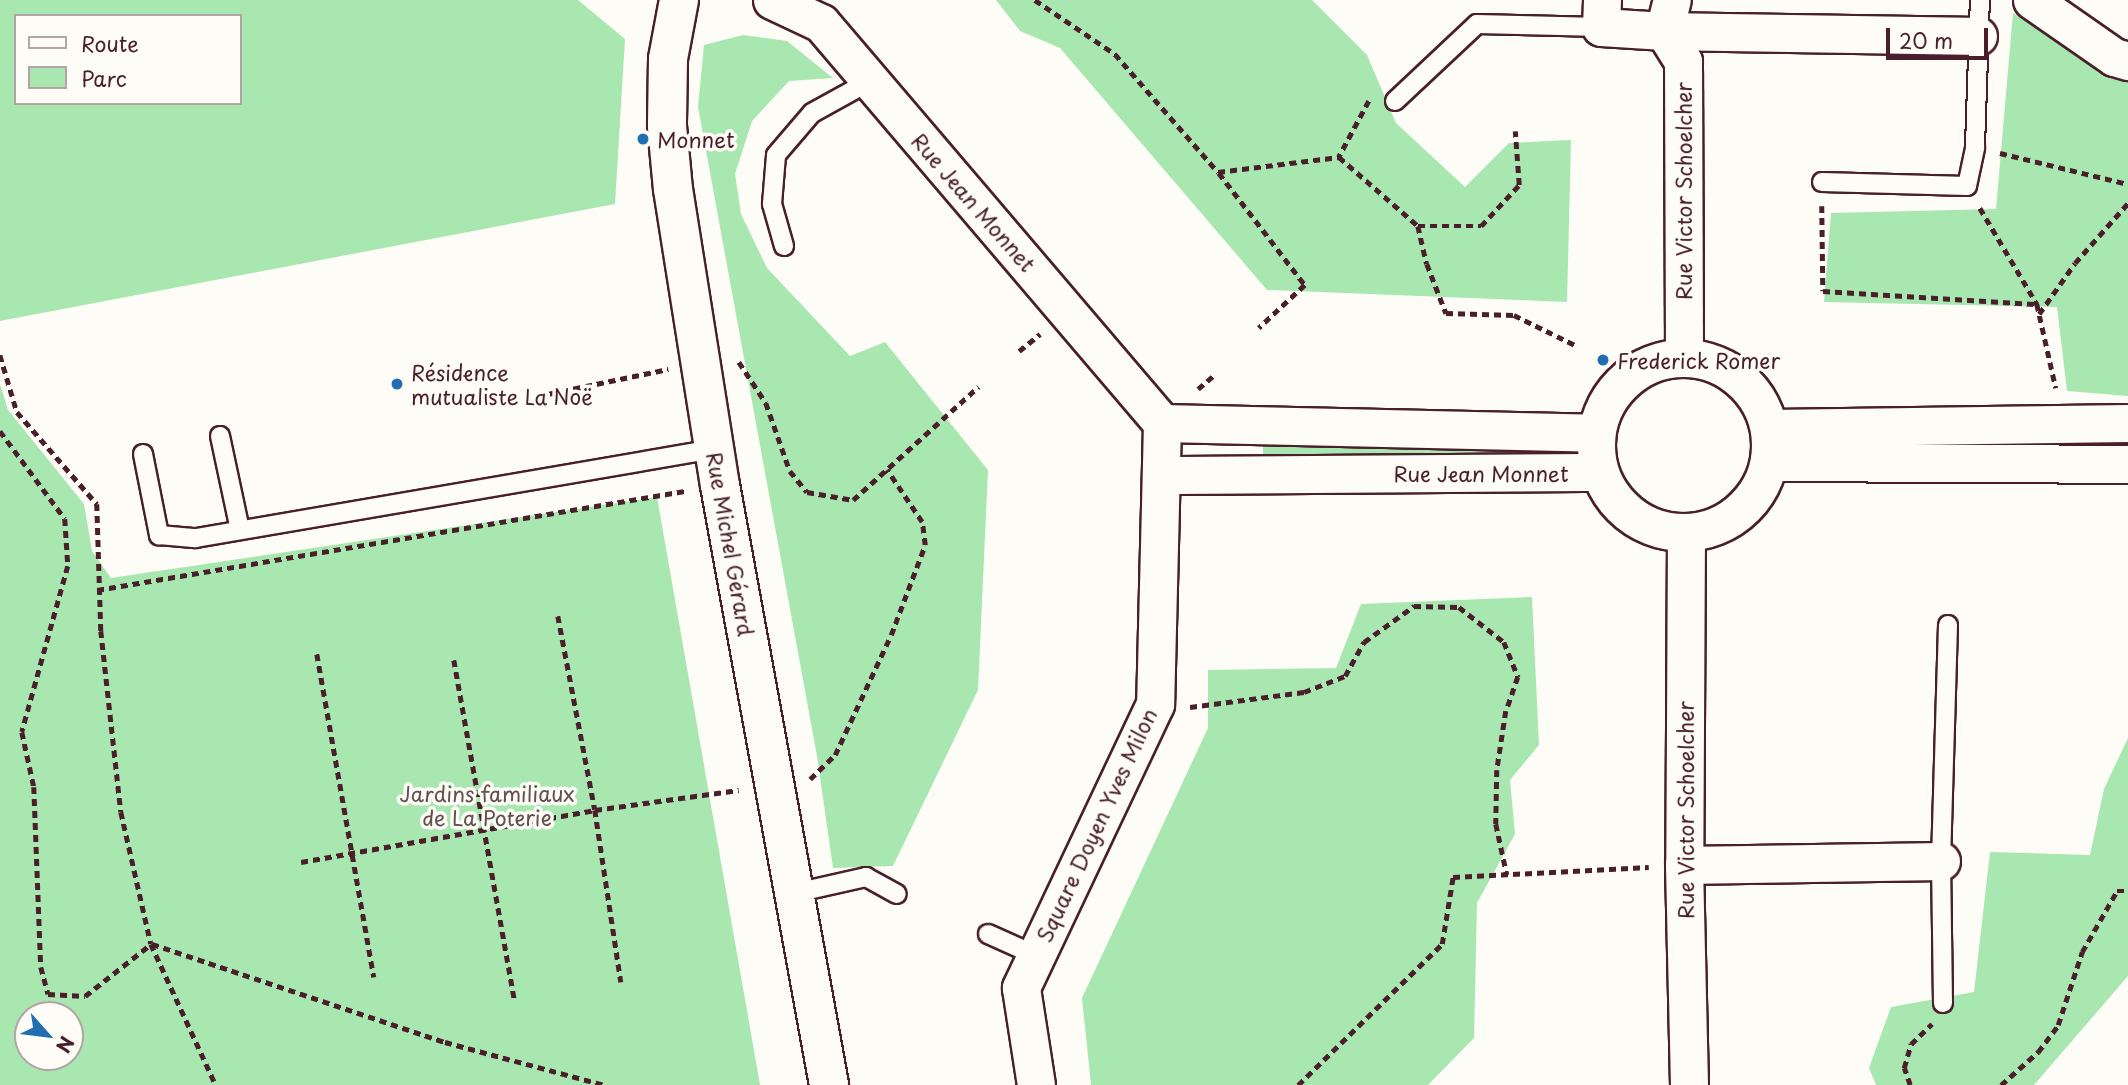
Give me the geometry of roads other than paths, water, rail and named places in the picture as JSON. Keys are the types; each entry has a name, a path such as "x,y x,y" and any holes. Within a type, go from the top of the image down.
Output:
{"street":[{"name":"Rue Michel Gérard","path":"679,0 668,59 667,126 700,366 773,785 829,1085"},
{"name":"Rue Jean Monnet","path":"772,0 821,23 1162,424 1595,433"},
{"path":"2032,0 2114,57 2128,61"},
{"path":"1602,14 1978,36"},
{"name":"Rue Victor Schoelcher","path":"1668,16 1683,61 1684,357"},
{"name":"Rue Jean Monnet","path":"1684,357 1726,368 1750,387 1760,400 1770,445 1752,500 1723,524 1686,534 1653,529 1620,508 1599,472 1595,433 1606,394 1642,367 1684,357"},
{"path":"1770,445 2064,423 2128,423"},
{"path":"1162,424 1162,475"},
{"path":"1770,445 2128,464"},
{"name":"Rue Jean Monnet","path":"1162,475 1599,472"},
{"name":"Square Doyen Yves Milon","path":"1036,1085 1021,988 1155,704 1162,475"},
{"name":"Rue Victor Schoelcher","path":"1686,534 1684,865 1689,1085"},
{"path":"1684,865 1941,861"}],"lane":[{"path":"1822,182 1967,186 1975,147 1980,0"},
{"path":"1395,101 1476,24 1602,14"},
{"path":"783,246 772,204 776,155 811,113 870,81"},
{"path":"220,436 240,530"},
{"path":"143,454 159,535 196,538 717,467"},
{"path":"1943,1003 1941,861 1948,625"},
{"path":"795,893 866,877 897,894"},
{"path":"988,934 1035,955"}],"place":[{"name":"Monnet","path":"643,139"},
{"name":"Frederick Romer","path":"1603,360"},
{"name":"Résidence mutualiste La Noë","path":"397,384"}],"park label":[{"name":"Jardins familiaux de La Poterie","path":"487,805"}]}
